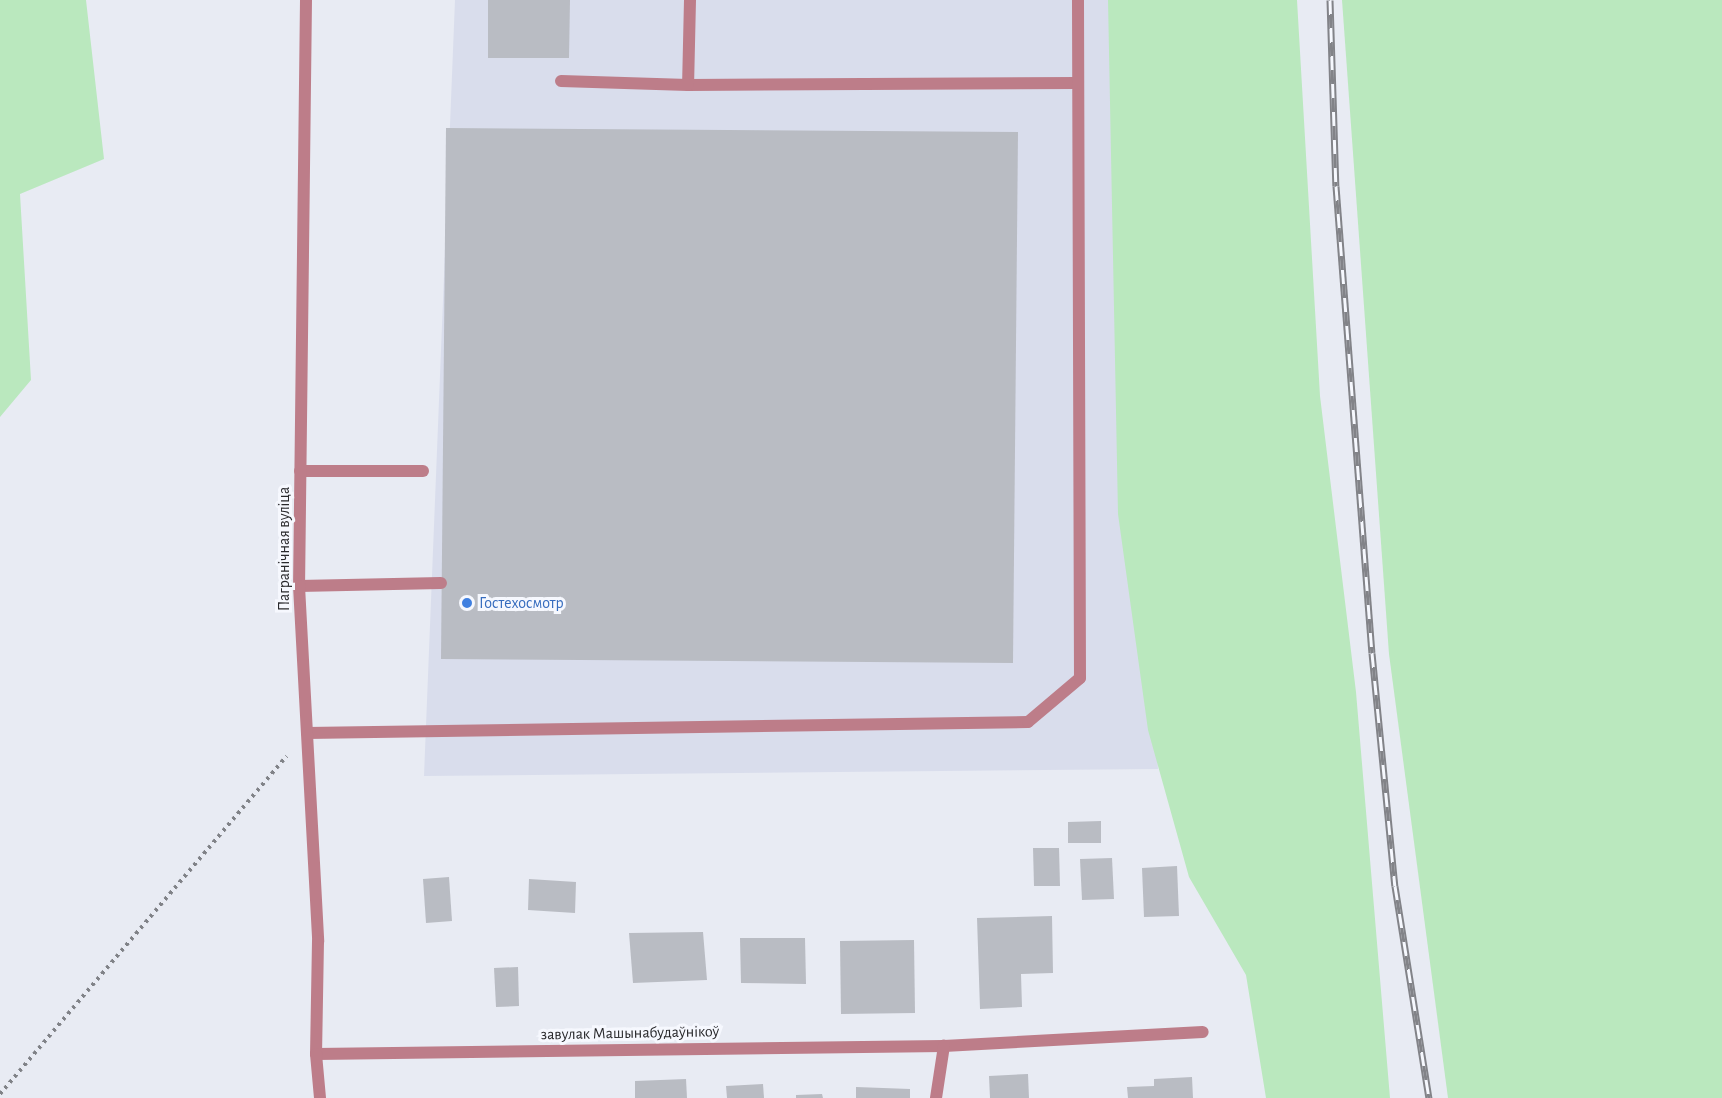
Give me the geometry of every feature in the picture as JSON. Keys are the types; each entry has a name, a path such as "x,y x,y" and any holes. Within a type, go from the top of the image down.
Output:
{"street":[{"name":"Пагранічная вуліца","path":"306,0 299,585 318,941 316,1054 320,1098"},
{"path":"688,85 690,0"},
{"path":"307,733 1028,722 1080,678 1078,0"},
{"path":"561,81 688,85 1078,83"},
{"path":"300,471 423,471"},
{"path":"299,585 441,583"},
{"name":"завулак Машынабудаўнікоў","path":"316,1054 944,1046 1203,1032"},
{"path":"936,1098 944,1046"}],"path":[{"path":"0,1094 307,733"}],"shaded area":[{"path":"455,0 1118,0 1158,769 424,776"}],"green space":[{"path":"0,0 86,0 104,159 20,194 31,380 0,417"},
{"path":"1108,0 1297,0 1320,396 1356,692 1390,1098 1266,1098 1246,975 1189,877 1148,730 1118,514"},
{"path":"1342,0 1722,0 1722,1098 1448,1098 1389,654"}],"building":[{"path":"488,0 570,0 569,58 488,58"},
{"path":"446,128 1018,132 1013,663 441,659"},
{"path":"1101,821 1101,843 1068,843 1068,822"},
{"path":"1033,848 1059,848 1060,886 1034,886"},
{"path":"1112,858 1114,899 1082,900 1080,859"},
{"path":"1177,866 1179,916 1144,917 1142,868"},
{"path":"449,877 452,921 426,923 423,879"},
{"path":"529,879 576,882 575,913 528,910"},
{"path":"1052,916 1053,973 1021,974 1022,1007 980,1009 977,918"},
{"path":"703,932 707,980 633,983 629,933"},
{"path":"740,938 805,938 806,984 741,983"},
{"path":"914,940 915,1013 841,1014 840,941"},
{"path":"518,967 519,1006 496,1007 494,968"},
{"path":"1028,1074 1029,1098 990,1098 989,1076"},
{"path":"1192,1077 1193,1098 1128,1098 1127,1087 1154,1086 1154,1079"},
{"path":"686,1079 687,1098 635,1098 635,1081"},
{"path":"763,1084 764,1098 727,1098 726,1086"},
{"path":"856,1087 910,1089 910,1098 856,1098"},
{"path":"822,1094 823,1098 796,1098 796,1095"}],"railway":[{"path":"1330,0 1336,186 1372,653 1395,886 1429,1098"}],"place":[{"name":"Гостехосмотр","path":"467,603"}]}
